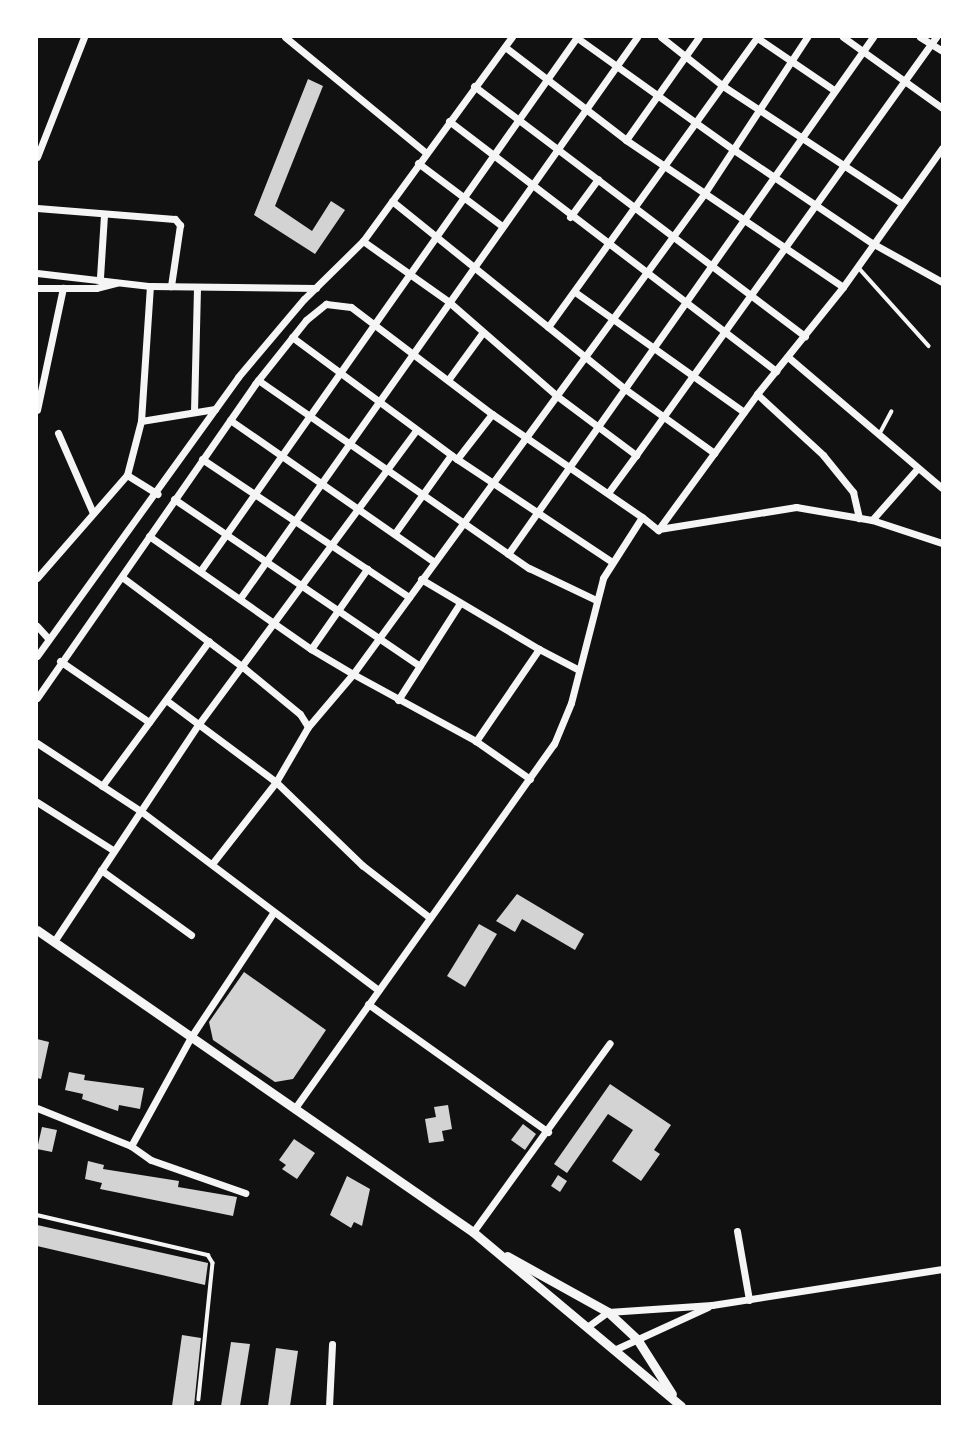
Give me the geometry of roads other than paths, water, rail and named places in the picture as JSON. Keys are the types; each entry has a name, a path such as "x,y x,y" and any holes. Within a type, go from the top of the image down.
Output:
{"street":[{"path":"37,157 84,37"},
{"path":"285,37 425,152"},
{"path":"37,656 47,637 156,494 215,409 273,333 363,241 425,152 512,37"},
{"path":"201,570 341,376 577,37 734,150 872,243 942,282"},
{"path":"241,597 376,402 588,111 637,37"},
{"path":"661,37 723,86 901,204"},
{"path":"626,140 699,37"},
{"path":"548,327 609,246 756,37 834,90"},
{"path":"212,864 276,782 308,727 353,674 704,194 807,37"},
{"path":"843,37 942,108"},
{"path":"508,554 533,512 653,350 873,37"},
{"path":"920,37 934,40 942,51"},
{"path":"608,493 726,334 934,40"},
{"path":"505,47 664,167 843,287"},
{"path":"474,86 805,336"},
{"path":"449,121 685,305 776,371"},
{"path":"658,530 757,394 843,287 942,148"},
{"path":"418,163 502,226"},
{"path":"570,217 598,179"},
{"path":"392,201 476,264 625,389 714,453"},
{"path":"37,208 171,218 178,222 171,286"},
{"path":"100,277 104,215"},
{"path":"363,241 449,302 557,396 636,455"},
{"path":"37,273 100,277 117,283"},
{"path":"37,288 117,283 150,286 316,288"},
{"path":"37,578 127,475 141,421 150,286"},
{"path":"194,411 197,287"},
{"path":"37,410 63,288"},
{"path":"575,292 653,350 744,412"},
{"path":"37,698 60,661 122,577 258,380 316,311 334,303 351,307 492,414 658,530 796,507 872,520 942,543"},
{"path":"448,380 484,331"},
{"path":"292,337 376,402 454,457 612,562"},
{"path":"788,357 942,488"},
{"path":"258,380 386,470 424,492 508,554 559,586 596,600"},
{"path":"757,394 823,455 853,492 859,518"},
{"path":"141,421 215,409"},
{"path":"395,533 424,492 492,414"},
{"path":"230,420 434,562"},
{"path":"55,940 198,725 244,668 302,582 416,430"},
{"path":"58,433 93,513"},
{"path":"202,460 295,518 410,597"},
{"path":"872,520 917,469"},
{"path":"127,475 156,494"},
{"path":"174,499 302,582 419,666"},
{"path":"295,1108 554,744 579,670 596,600 612,562 642,517"},
{"path":"149,536 241,597 311,649 398,700 476,741 530,779"},
{"path":"311,649 368,569"},
{"path":"122,577 244,668 300,714 308,727"},
{"path":"421,579 579,670"},
{"path":"398,700 460,603"},
{"path":"37,626 47,637"},
{"path":"102,786 209,641"},
{"path":"476,741 539,649"},
{"path":"60,661 149,722"},
{"path":"166,700 276,782 352,856 430,918"},
{"path":"37,743 142,812 378,990"},
{"path":"37,802 113,850"},
{"path":"101,870 191,935"},
{"path":"131,1146 191,1037 273,913"},
{"path":"37,930 473,1233 679,1404"},
{"path":"368,1004 548,1132"},
{"path":"473,1233 610,1042"},
{"path":"37,1108 131,1146 151,1160 245,1193"},
{"path":"737,1231 748,1300"},
{"path":"486,1245 608,1312 638,1339 679,1404"},
{"path":"587,1327 608,1312 712,1305 942,1269"},
{"path":"614,1350 712,1305"},
{"path":"329,1406 332,1344"}],"lane":[{"path":"857,266 929,346"},
{"path":"880,433 891,412"},
{"path":"37,1215 208,1255 213,1263 199,1399"}]}
